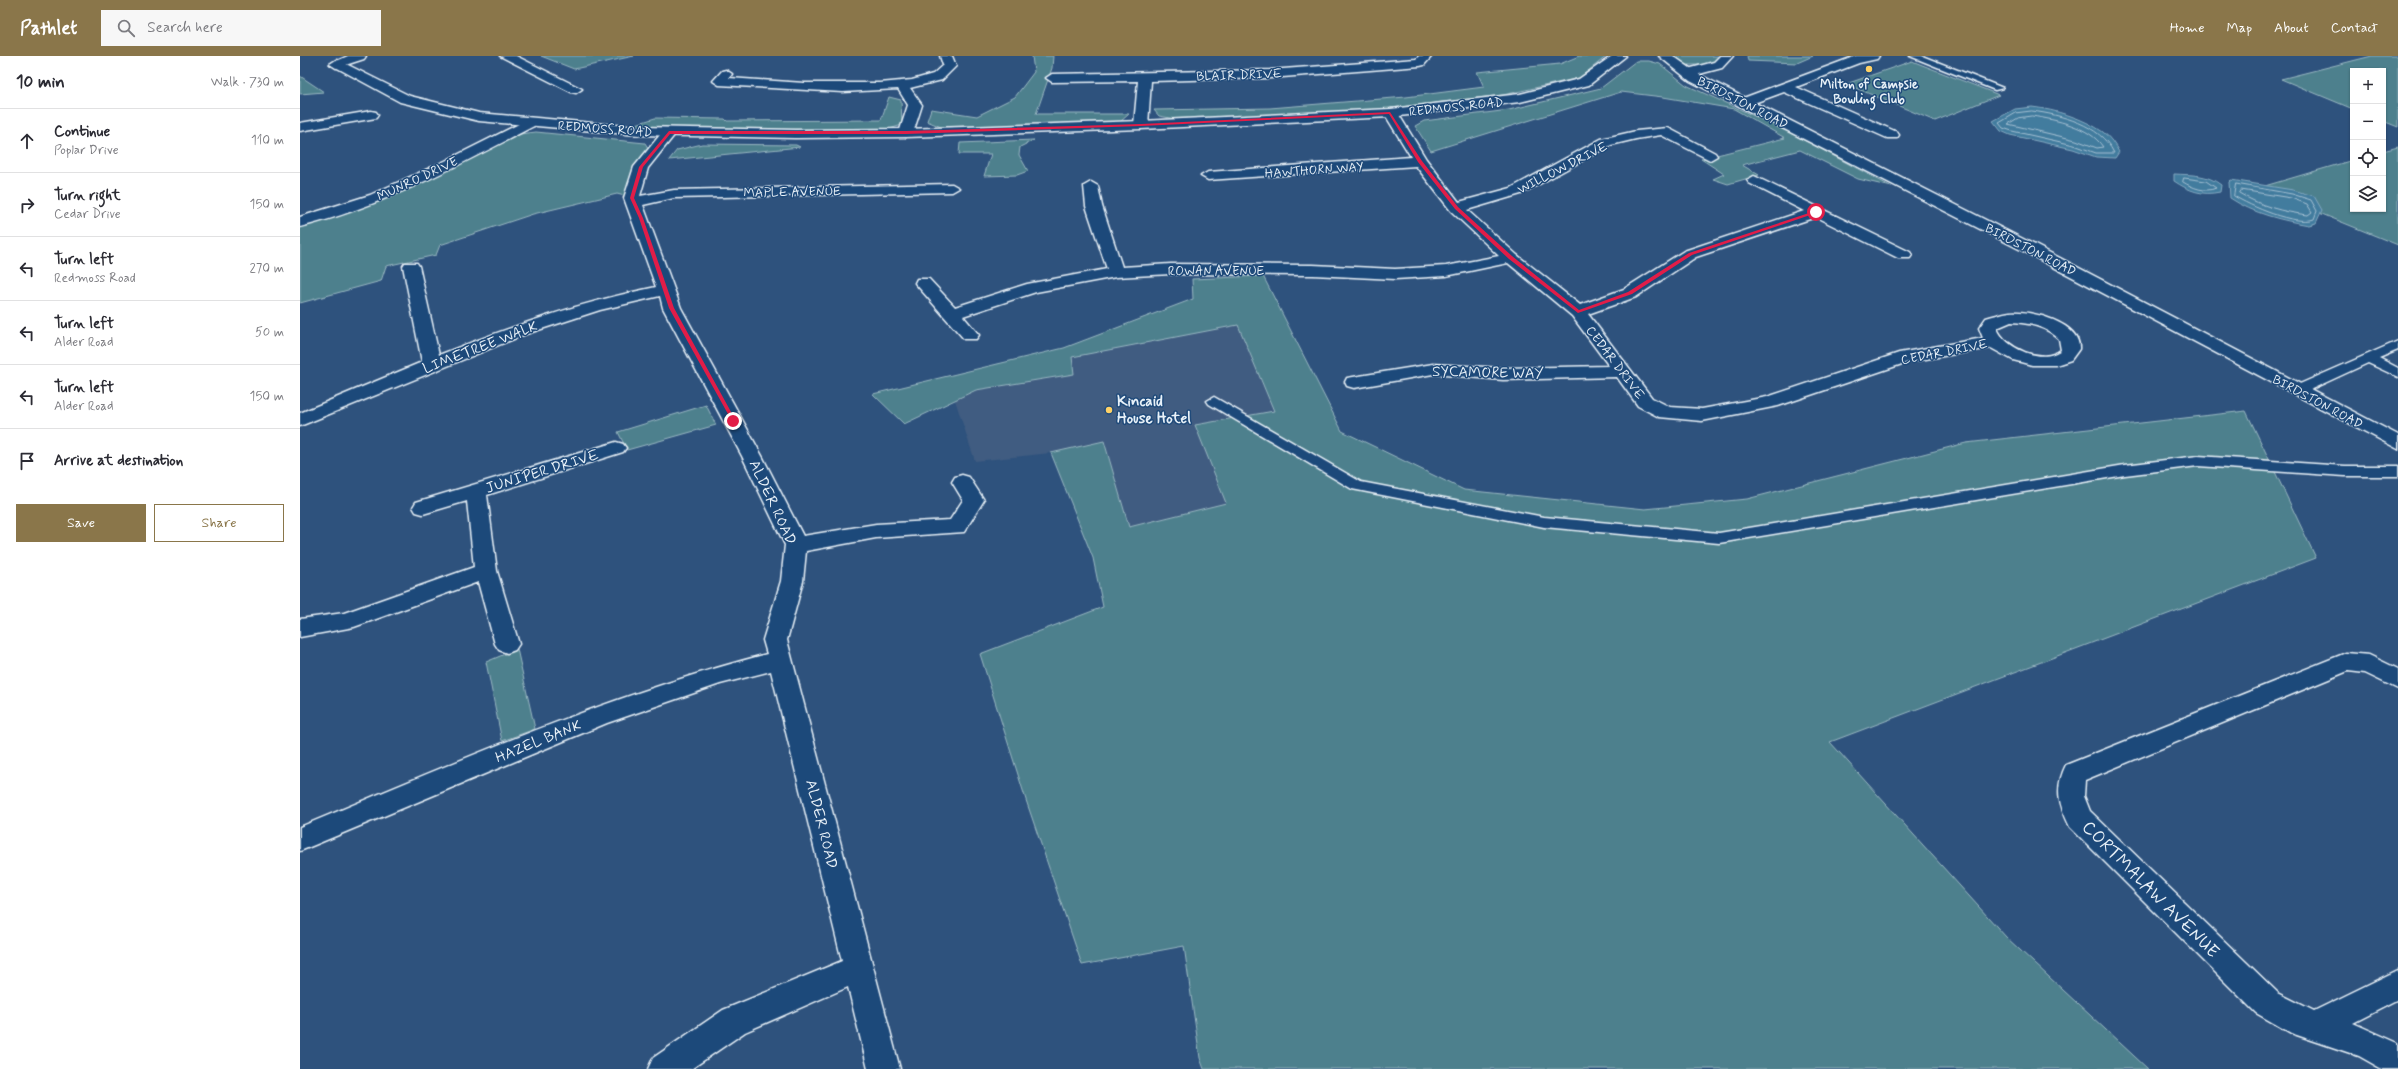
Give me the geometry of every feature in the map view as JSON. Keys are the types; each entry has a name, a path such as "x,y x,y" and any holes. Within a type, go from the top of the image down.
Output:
{"street":[{"name":"REDMOSS ROAD","path":"360,56 336,64 405,99 479,117 529,123 669,133 906,133 1141,125 1390,113 1520,98 1584,82 1620,56"},
{"path":"506,56 576,89"},
{"path":"726,74 718,81 833,89 901,84 926,81 948,72 950,66 946,56"},
{"name":"BLAIR DRIVE","path":"1052,78 1145,77 1269,68 1420,62 1426,56"},
{"name":"BIRDSTON ROAD","path":"1665,56 1688,73 1743,103 2029,248 2398,443"},
{"path":"1688,73 1718,65 1727,56"},
{"path":"1743,103 1855,60 1873,56"},
{"path":"1141,125 1145,77"},
{"path":"901,84 915,105 906,133"},
{"path":"1784,87 1892,135"},
{"name":"CEDAR DRIVE","path":"1390,113 1420,161 1456,208 1511,258 1578,312 1645,402 1666,413 1702,415 1771,402 1905,357 1993,342"},
{"path":"300,126 371,115"},
{"name":"MUNRO DRIVE","path":"300,222 375,198 450,164 529,123"},
{"name":"WILLOW DRIVE","path":"1456,208 1516,191 1581,154 1606,142 1636,135 1663,131 1710,156"},
{"name":"ALDER ROAD","path":"669,133 641,167 632,198 672,308 752,456 796,545 792,581 776,640 884,1069"},
{"name":"HAWTHORN WAY","path":"1208,176 1420,161"},
{"path":"1754,180 1904,255"},
{"path":"1091,186 1094,206 1116,272"},
{"name":"MAPLE AVENUE","path":"634,202 674,194 952,188"},
{"path":"1578,312 1630,293 1690,254 1816,212"},
{"name":"ROWAN AVENUE","path":"952,314 1034,288 1116,272 1171,269 1313,270 1395,274 1446,271 1511,258"},
{"path":"411,266 432,365"},
{"path":"923,283 970,335"},
{"name":"LIMETREE WALK","path":"300,420 432,365 557,317 596,305 666,290"},
{"name":"SYCAMORE WAY","path":"1354,382 1433,369 1503,374 1622,371"},
{"name":"JUNIPER DRIVE","path":"507,644 486,571 476,491 616,448"},
{"path":"796,545 876,531 956,527 974,500 962,482"},
{"path":"423,507 476,491"},
{"path":"300,628 346,622 486,571"},
{"name":"HAZEL BANK","path":"300,839 603,714 718,674 781,659"},
{"name":"CORTMALAW AVENUE","path":"2398,680 2369,664 2346,662 2074,773 2070,784 2070,800 2080,819 2267,1003 2302,1021 2381,1048 2398,1061"},
{"path":"664,1069 734,1021 859,968"},
{"path":"2317,1026 2398,984"}],"lane":[{"path":"1914,56 1998,88"},
{"path":"2298,390 2398,346"},
{"path":"2368,358 2398,373"},
{"path":"1214,401 1357,486 1544,522 1720,538 2125,470 2198,461 2345,471 2398,471"}],"shaded area":[{"path":"1239,325 1274,411 1226,503 1129,527 1104,441 1051,453 975,461 955,400 976,390 1074,374 1072,357"}],"green space":[{"path":"541,56 634,56 574,69"},
{"path":"1032,56 1053,56 1052,68 1036,114 1129,114 1120,122 941,127 927,121 931,109 977,116 1015,97 1034,72"},
{"path":"1579,56 1607,56 1579,78 1503,95 1357,112 1176,119 1159,116 1154,110 1270,108 1406,97 1484,87 1477,72 1560,64"},
{"path":"1673,56 1727,56 1718,65 1686,65"},
{"path":"1747,56 1813,56 1797,63 1748,61"},
{"path":"2372,56 2398,56 2398,127 2386,122 2386,68 2350,68 2350,108 2281,79"},
{"path":"1636,61 1649,61 1660,64 1686,85 1785,130 1892,187 1858,179 1800,150 1742,165 1759,175 1728,184 1713,179 1724,174 1701,159 1785,138 1734,109 1663,97 1621,92 1431,151 1415,126 1424,121 1509,110 1601,88"},
{"path":"1912,61 1999,95 1935,121 1846,84"},
{"path":"300,76 324,92 300,94"},
{"path":"889,97 901,100 902,125 886,130 687,129 630,126 655,118 725,119 727,121 881,120"},
{"path":"536,132 645,143 652,154 632,198 617,194 533,214 440,245 436,255 386,266 381,281 300,303 300,222 375,198 512,135"},
{"path":"1034,140 1020,147 1019,155 1028,171 1017,175 984,176 991,154 959,154 960,143"},
{"path":"702,144 796,145 800,147 669,160 677,150"},
{"path":"2398,147 2398,245 2258,188 2350,161 2350,212 2386,212 2386,150"},
{"path":"1263,276 1342,431 1464,490 1645,509 1747,499 1966,443 2246,411 2316,558 1830,742 2006,937 2148,1069 1204,1069 1200,1058 1184,946 1082,965 1026,800 980,654 1103,607 1093,558 1051,453 1104,441 1129,527 1226,503 1195,425 1274,411 1238,325 1072,357 1074,374 976,390 904,424 873,394 1064,348 1193,299 1192,279"},
{"path":"706,405 716,425 627,450 618,432"},
{"path":"517,649 535,729 502,741 486,662"}],"water":[{"path":"2032,107 2060,113 2095,127 2106,134 2119,152 2115,158 2096,157 2073,149 2010,135 2001,131 1993,121 2015,109"},
{"path":"2174,174 2205,177 2216,181 2221,185 2220,192 2201,193 2190,190 2174,181"},
{"path":"2231,180 2293,190 2314,196 2322,210 2316,223 2309,225 2268,216 2239,204 2230,198 2229,182"}],"place":[{"name":"Milton of Campsie Bowling Club","path":"1869,69"},
{"name":"Kincaid House Hotel","path":"1109,410"}],"route":[{"path":"733,421 672,308 641,218 632,198 641,167 669,133 906,133 1141,125 1390,113 1420,161 1456,208 1511,258 1578,312 1630,293 1690,254 1757,230 1816,212"}]}
